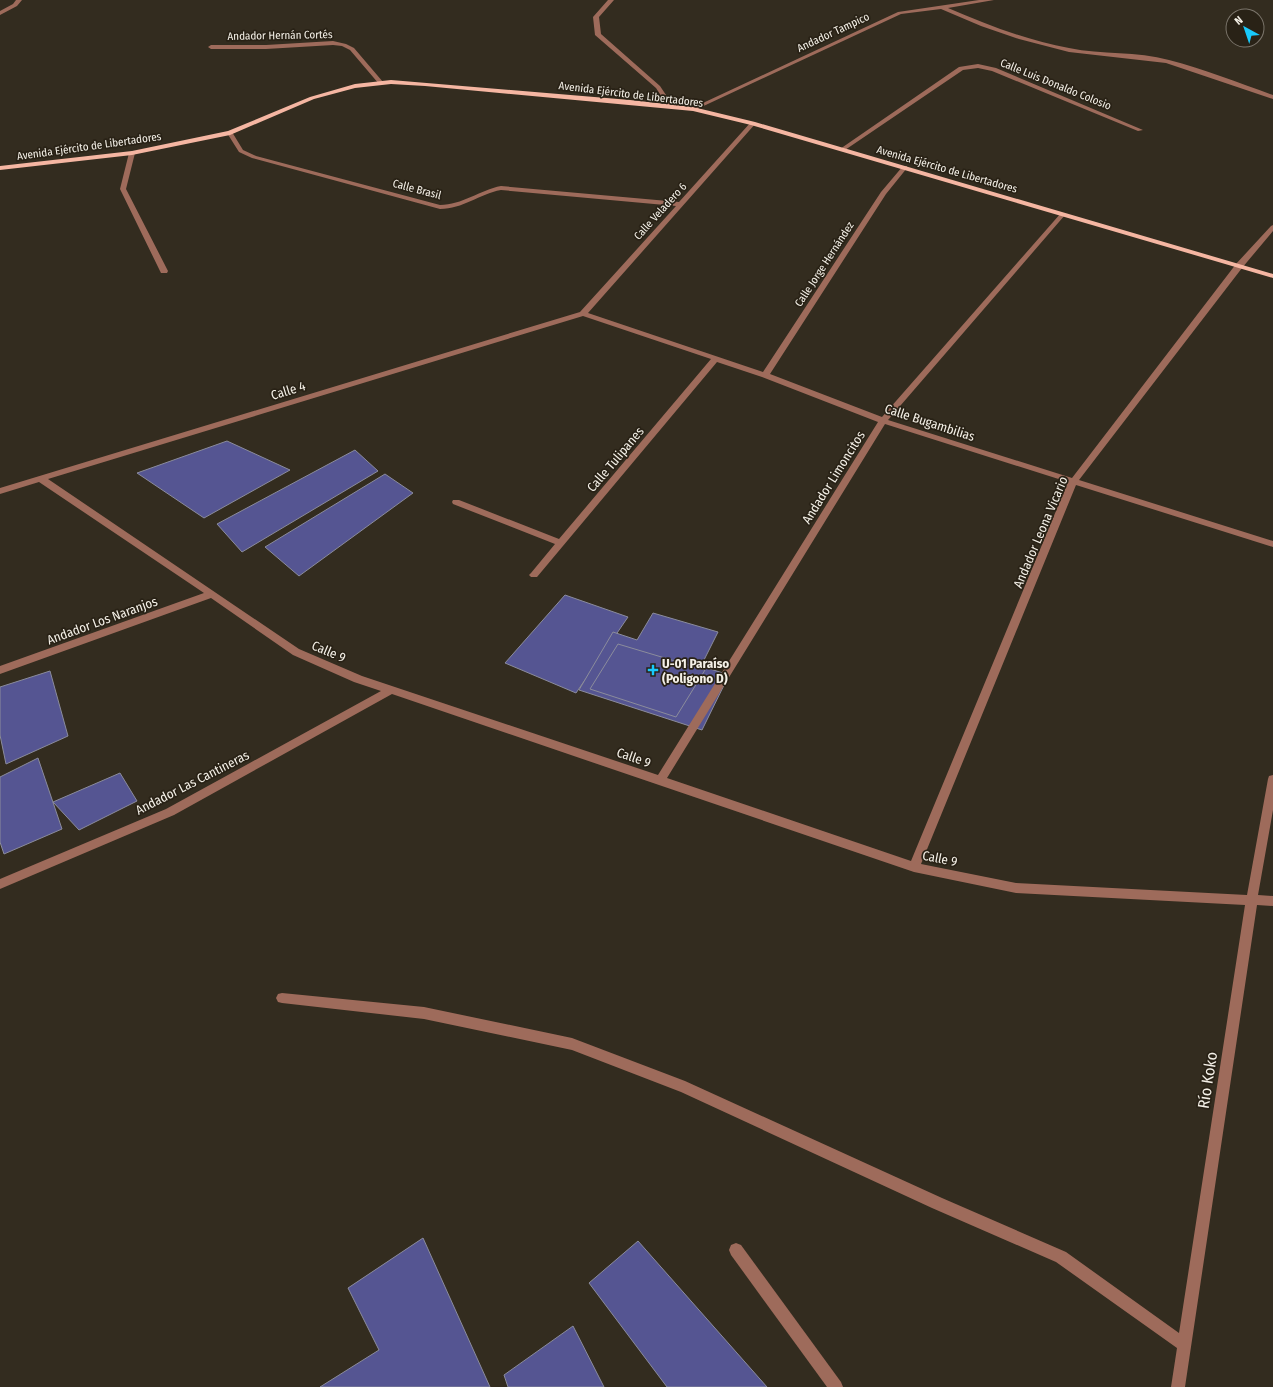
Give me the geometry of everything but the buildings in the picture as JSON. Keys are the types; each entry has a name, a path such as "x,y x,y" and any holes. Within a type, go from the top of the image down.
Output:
{"main road":[{"name":"Avenida Ejército de Libertadores","path":"0,168 132,152 230,133 312,98 356,86 391,82 425,84 693,109 843,149 1273,276"}],"street":[{"path":"1,12 15,5 19,0"},
{"path":"611,0 596,17 598,35 658,87 671,107"},
{"name":"Andador Tampico","path":"693,109 900,13 991,0"},
{"path":"941,7 983,25 1021,38 1069,50 1167,61 1273,96"},
{"name":"Andador Hernán Cortés","path":"211,47 266,47 333,43 344,44 352,49 381,83"},
{"name":"Calle Luis Donaldo Colosio","path":"843,149 961,68 978,66 994,69 1140,130"},
{"name":"Calle Veladero 6","path":"583,314 753,124"},
{"name":"Calle Brasil","path":"230,133 241,151 254,157 440,207 448,208 491,189 501,188 681,204"},
{"path":"132,152 124,189 164,271"},
{"name":"Calle Jorge Hernández","path":"765,375 883,193 905,167"},
{"name":"Andador Limoncitos","path":"660,780 884,420 1063,214"},
{"name":"Andador Leona Vicario","path":"914,867 1073,482 1239,266 1273,227"},
{"name":"Calle Bugambilias","path":"583,314 765,375 884,420 1073,482 1273,544"},
{"name":"Calle 4","path":"0,491 583,314"},
{"name":"Calle Tulipanes","path":"534,575 715,359"},
{"name":"Calle 9","path":"41,479 296,652 358,679 914,867 1016,888 1273,901"},
{"path":"456,502 561,543"},
{"name":"Andador Los Naranjos","path":"0,670 212,594"},
{"name":"Andador Las Cantineras","path":"0,884 170,812 391,690"},
{"name":"Río Koko","path":"1178,1387 1183,1344 1252,899 1273,779"},
{"path":"282,998 424,1013 572,1044 600,1054 685,1087 937,1203 1061,1257 1183,1344"},
{"path":"736,1250 836,1387"}],"place":[{"name":"U-01 Paraíso (Poligono D)","path":"653,670"}]}
